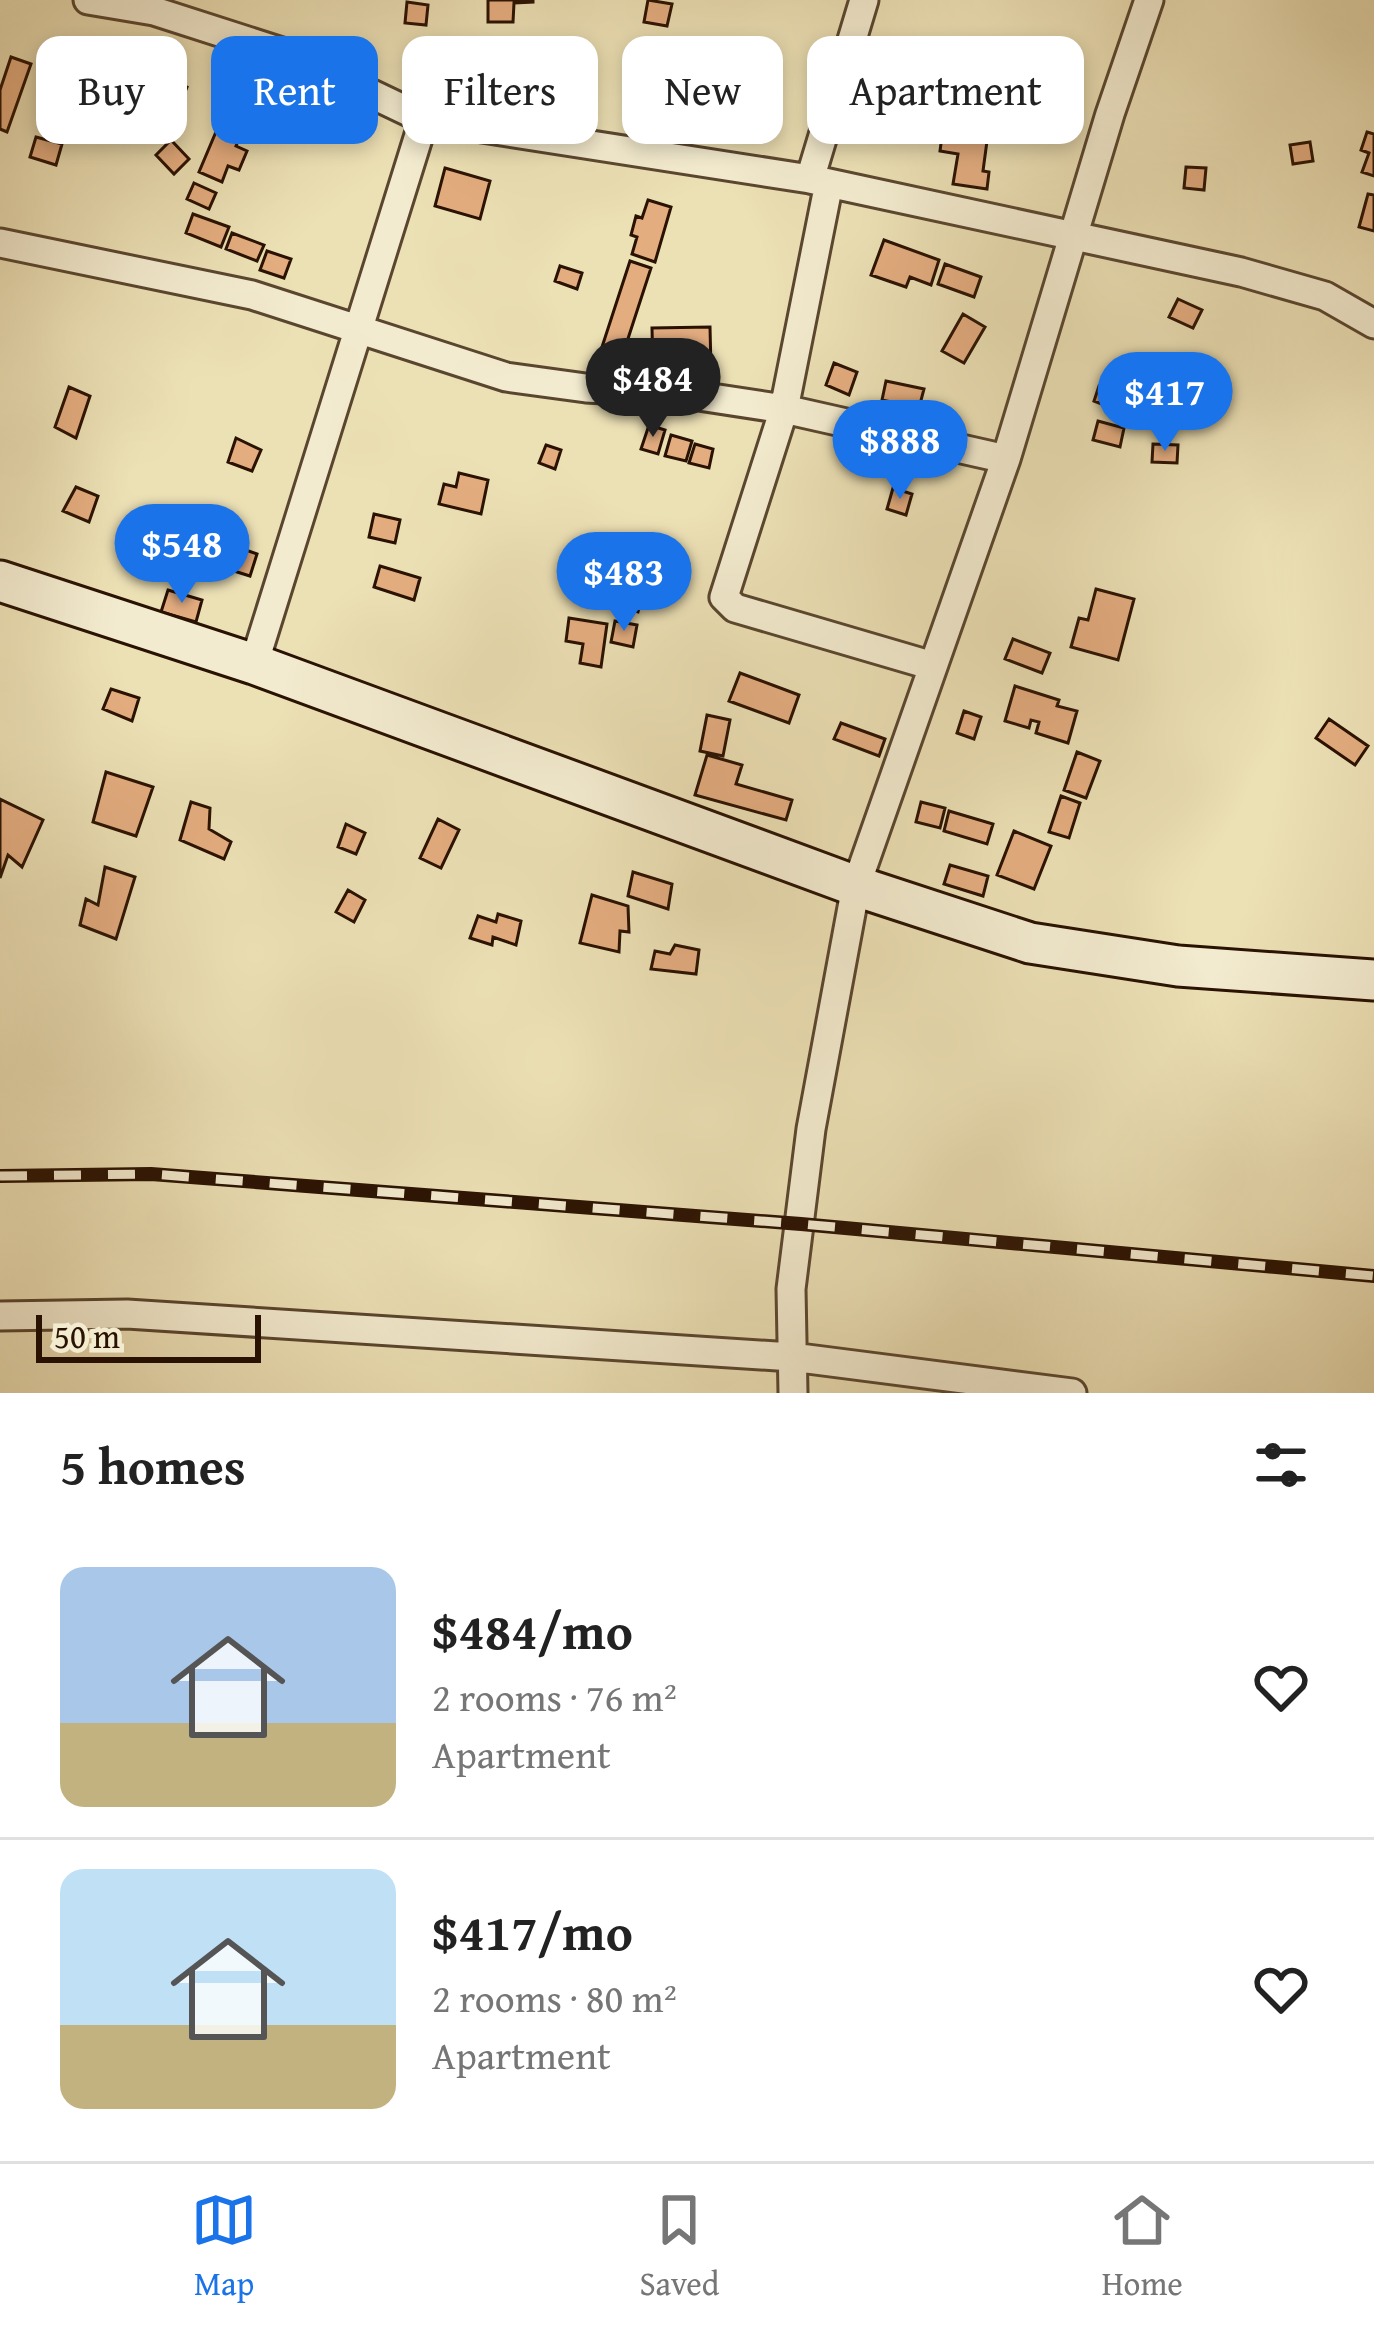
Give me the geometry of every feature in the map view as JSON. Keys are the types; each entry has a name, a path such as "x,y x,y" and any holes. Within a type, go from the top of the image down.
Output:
{"street":[{"path":"88,0 154,11 288,53 402,108"},
{"path":"864,0 820,181 784,409 724,597 735,608 933,666"},
{"path":"793,1393 791,1289 811,1130 856,886 1006,459 1149,0"},
{"path":"254,664 416,144"},
{"path":"584,144 820,181 1240,272 1325,296 1374,324"},
{"path":"0,243 252,295 506,376 784,409 1006,459"},
{"path":"0,580 254,664 856,886 1030,943 1178,967 1374,980"},
{"path":"0,1316 127,1314 792,1357 986,1387 1072,1393"}],"building":[{"path":"488,0 533,2 514,3 513,22 488,22"},
{"path":"648,0 672,4 667,26 644,22"},
{"path":"407,2 428,5 426,25 405,23"},
{"path":"11,57 31,64 7,132 0,129 0,90"},
{"path":"1367,132 1374,134 1374,176 1362,172 1369,153 1361,150"},
{"path":"36,137 36,144 62,144 56,165 30,157"},
{"path":"1310,142 1313,161 1293,164 1290,145"},
{"path":"167,144 175,144 189,159 174,174 156,155"},
{"path":"211,144 237,144 247,151 239,170 228,166 222,182 199,172"},
{"path":"941,144 987,144 983,171 989,172 987,189 953,184 958,154 940,151"},
{"path":"1186,167 1206,168 1204,190 1184,188"},
{"path":"445,168 490,181 480,219 435,206"},
{"path":"194,183 216,193 209,209 187,199"},
{"path":"1368,194 1374,195 1374,231 1359,227"},
{"path":"648,200 671,207 655,262 632,254 636,216 642,218"},
{"path":"193,214 229,227 221,247 186,233"},
{"path":"232,233 264,245 257,261 226,249"},
{"path":"884,240 939,260 931,285 910,277 906,287 871,275"},
{"path":"267,251 291,259 284,278 260,270"},
{"path":"630,261 651,268 622,357 601,350"},
{"path":"945,264 981,277 974,297 938,284"},
{"path":"560,266 582,273 577,289 555,281"},
{"path":"1178,299 1202,310 1193,328 1169,317"},
{"path":"963,314 985,327 964,363 942,351"},
{"path":"710,327 711,369 653,370 652,328"},
{"path":"834,363 857,372 849,395 826,385"},
{"path":"886,381 924,389 919,408 882,400"},
{"path":"1099,386 1117,392 1112,408 1094,401"},
{"path":"69,387 90,396 76,438 55,427"},
{"path":"1098,421 1124,428 1120,447 1093,440"},
{"path":"649,425 665,430 658,454 641,449"},
{"path":"671,435 692,441 686,461 665,456"},
{"path":"236,438 261,450 252,471 228,462"},
{"path":"695,444 713,449 709,468 689,463"},
{"path":"1153,444 1178,445 1177,463 1152,462"},
{"path":"546,445 561,450 555,469 539,463"},
{"path":"459,473 488,480 481,514 439,504 444,484 456,487"},
{"path":"76,487 98,496 89,522 63,511"},
{"path":"893,488 912,494 906,515 887,509"},
{"path":"374,514 400,520 395,543 369,537"},
{"path":"209,537 257,554 250,576 199,560"},
{"path":"380,566 420,578 414,600 374,587"},
{"path":"601,579 643,591 638,612 595,600"},
{"path":"1096,589 1134,599 1118,660 1071,647 1079,618 1088,620"},
{"path":"168,590 202,600 196,622 161,612"},
{"path":"569,618 607,624 601,667 580,663 583,644 566,641"},
{"path":"615,621 637,625 633,647 611,642"},
{"path":"1013,639 1050,653 1042,673 1005,659"},
{"path":"740,673 799,695 789,723 729,701"},
{"path":"1015,686 1077,711 1068,743 1036,733 1039,722 1031,720 1029,728 1005,721"},
{"path":"111,689 139,698 132,721 103,709"},
{"path":"964,711 981,717 974,739 957,733"},
{"path":"707,715 730,720 723,756 700,751"},
{"path":"1329,719 1368,746 1355,765 1316,738"},
{"path":"841,723 885,739 879,756 834,739"},
{"path":"1077,752 1100,761 1086,798 1064,790"},
{"path":"707,755 742,765 736,784 792,800 786,820 695,795"},
{"path":"106,772 153,787 136,836 93,822"},
{"path":"1061,796 1080,803 1069,838 1049,832"},
{"path":"0,799 43,820 22,867 8,855 0,878"},
{"path":"191,802 210,808 209,829 231,842 224,859 180,840"},
{"path":"921,802 945,808 940,828 916,822"},
{"path":"949,811 993,824 987,844 944,831"},
{"path":"438,819 459,830 441,868 420,858"},
{"path":"346,824 365,833 356,854 338,847"},
{"path":"1014,831 1051,846 1034,889 997,875"},
{"path":"950,865 988,876 983,896 944,884"},
{"path":"105,867 135,877 116,939 80,925 86,899 98,905"},
{"path":"633,872 672,884 668,909 628,896"},
{"path":"348,890 365,900 354,922 336,912"},
{"path":"592,895 628,906 629,932 620,931 619,952 580,943"},
{"path":"498,914 521,921 516,945 493,937 492,945 470,938 478,916 496,922"},
{"path":"675,945 699,950 696,974 651,969 655,951 670,954"}],"railway":[{"path":"0,1176 151,1174 801,1224 1374,1276"}]}
